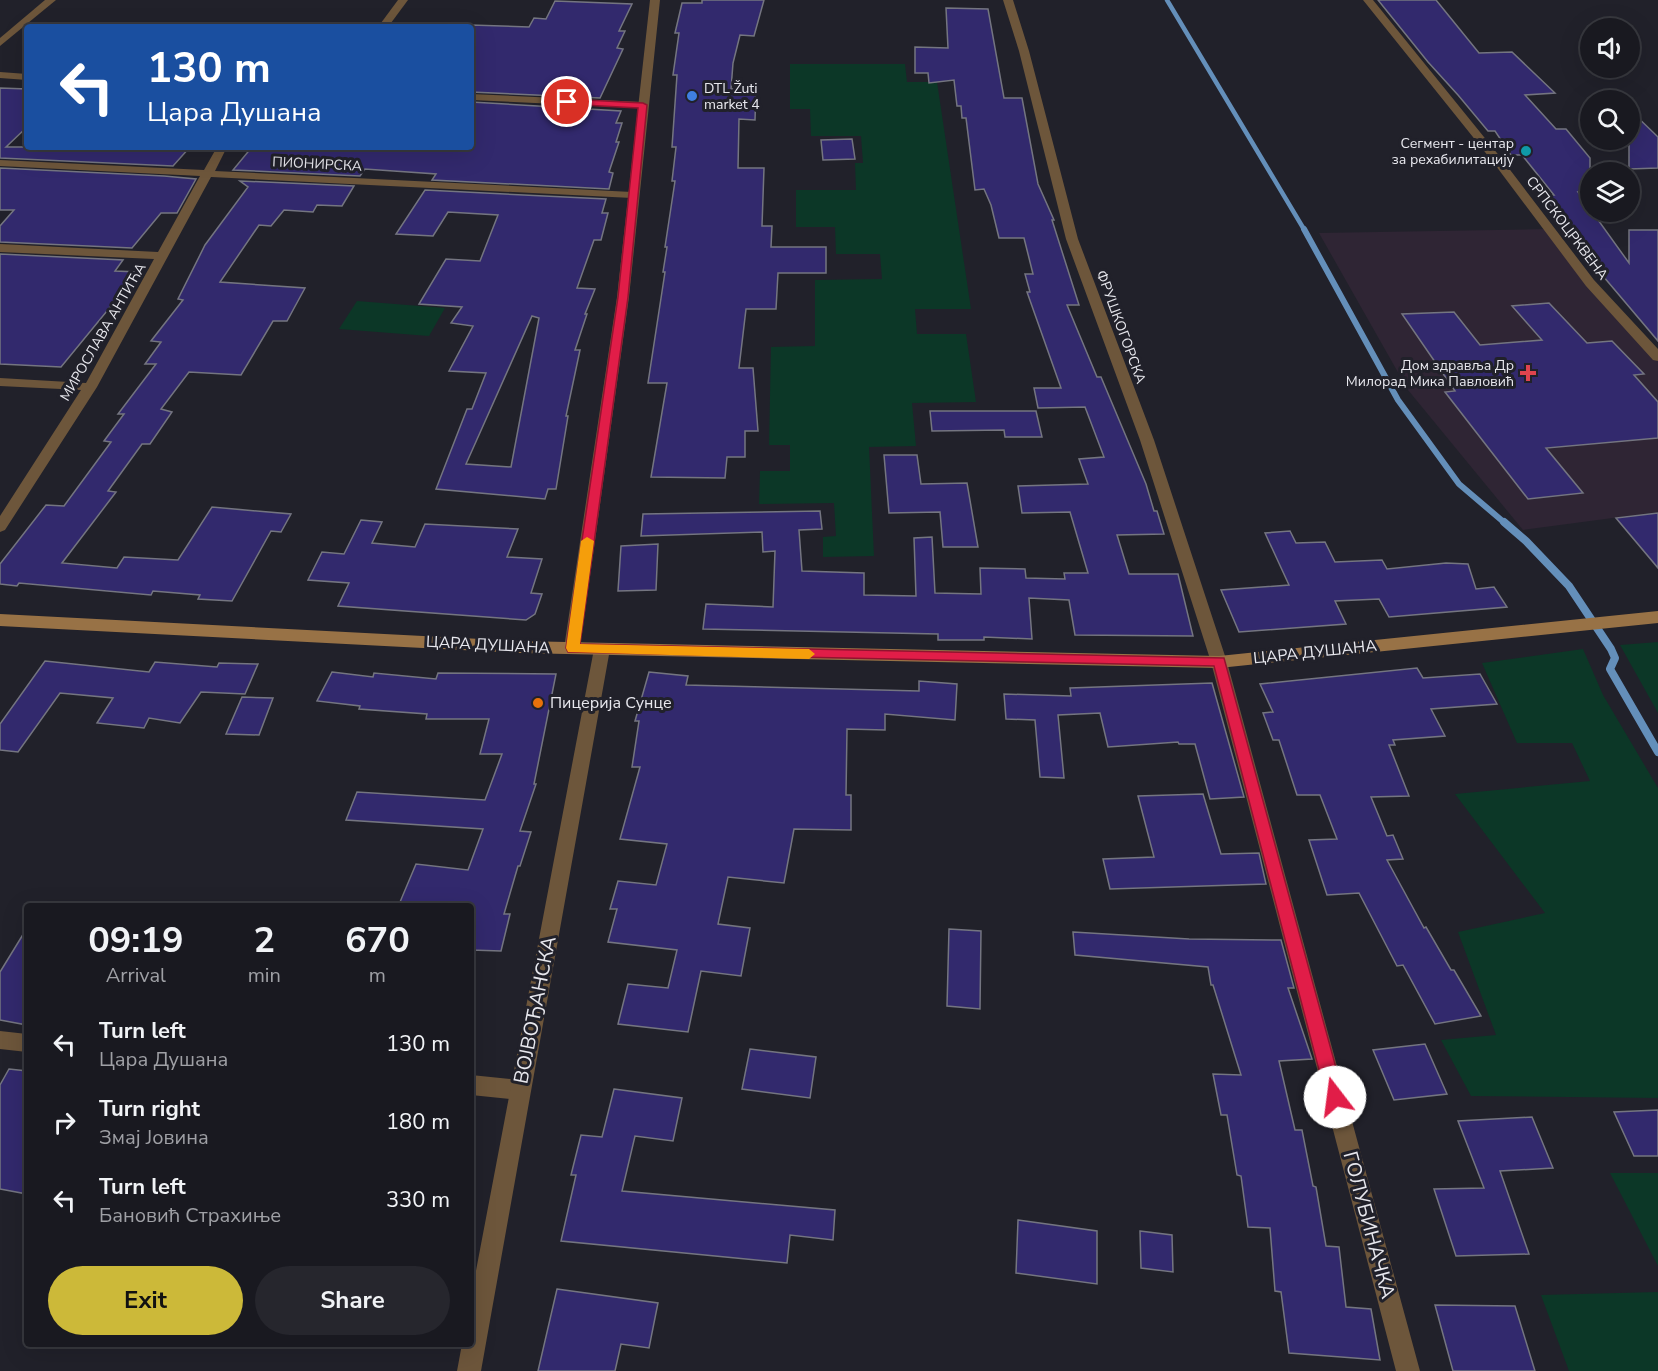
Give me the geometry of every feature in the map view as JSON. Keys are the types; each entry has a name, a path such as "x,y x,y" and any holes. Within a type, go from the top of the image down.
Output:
{"main road":[{"name":"ЦАРА ДУШАНА","path":"0,620 572,648 1219,662 1658,617"}],"street":[{"path":"0,43 51,0"},
{"path":"384,24 403,0"},
{"path":"572,648 623,297 632,195 655,0"},
{"name":"ФРУШКОГОРСКА","path":"1008,0 1024,51 1072,239 1146,440 1219,662"},
{"name":"СРПСКОЦРКВЕНА","path":"1368,0 1497,160 1590,283 1658,357"},
{"path":"0,75 24,77"},
{"path":"474,97 643,105"},
{"name":"МИРОСЛАВА АНТИЋА","path":"0,527 90,387 220,150"},
{"name":"ПИОНИРСКА","path":"0,163 632,195"},
{"path":"0,248 164,256"},
{"path":"0,382 90,387"},
{"name":"ВОЈВОЂАНСКА","path":"474,1343 602,649"},
{"name":"ГОЛУБИНАЧКА","path":"1219,662 1408,1371"},
{"path":"0,1040 24,1042"},
{"path":"474,1085 520,1090"},
{"name":"ВОЈВОЂАНСКА","path":"469,1371 473,1347"}],"shaded area":[{"name":"Дом здравља Др Милорад Мика Павловић","path":"1549,229 1658,357 1658,512 1523,530 1408,390 1319,233"}],"green space":[{"path":"790,64 905,64 907,82 937,82 971,309 915,309 917,334 966,334 976,402 912,403 916,446 869,447 874,556 823,557 823,537 836,536 834,503 759,504 760,471 790,471 790,445 769,445 771,347 815,346 815,280 882,279 880,254 836,254 835,227 796,227 796,190 856,190 855,163 863,163 861,136 811,136 810,109 790,109"},
{"path":"357,301 445,308 429,336 339,329"},
{"path":"1658,642 1658,713 1620,645"},
{"path":"1583,649 1603,695 1658,788 1658,1098 1471,1096 1441,1040 1496,1035 1458,932 1545,913 1455,794 1590,781 1572,743 1517,743 1482,663"},
{"path":"1610,1173 1658,1173 1658,1266"},
{"path":"1658,1292 1658,1371 1569,1371 1541,1295"}],"building":[{"path":"702,0 764,0 754,36 740,35 733,63 731,89 756,89 755,120 739,119 738,168 764,168 762,226 772,226 771,247 826,247 826,273 778,273 776,309 746,309 739,368 753,368 758,431 745,431 745,457 727,457 725,478 651,477 667,383 648,383 665,272 663,272 667,247 665,247 675,181 672,181 676,147 672,147 677,75 673,75 679,33 675,33 682,3 702,3"},
{"path":"1378,0 1436,0 1479,53 1512,52 1555,93 1525,95 1556,129 1566,129 1580,146 1580,150 1583,150 1590,158 1590,162 1580,162 1580,192 1578,192 1580,195 1580,222 1600,222 1629,263 1629,230 1658,230 1658,341 1581,250 1584,250 1544,195 1554,195 1522,155 1511,155 1495,131 1488,131"},
{"path":"555,1 632,4 619,31 625,31 617,48 623,49 600,98 474,92 474,25 529,27 534,18 546,19"},
{"path":"946,8 988,9 1004,98 1022,98 1038,184 1054,220 1052,220 1079,305 1067,305 1097,377 1101,377 1146,484 1154,511 1157,511 1164,534 1117,535 1129,574 1178,574 1193,636 1075,635 1069,600 1029,598 1032,639 984,637 984,640 938,640 938,634 703,629 706,604 773,607 775,551 763,552 762,532 641,536 643,514 820,511 822,529 799,530 802,571 864,573 864,595 916,596 914,538 932,537 935,593 981,594 980,568 1025,569 1026,578 1065,579 1064,573 1088,573 1070,512 1022,513 1018,486 1088,484 1079,459 1104,457 1085,407 1038,408 1034,388 1061,388 1027,292 1030,292 1025,274 1033,274 1024,238 999,238 991,205 984,189 975,190 966,118 962,118 961,106 957,106 954,80 929,83 928,73 915,73 915,47 948,48"},
{"path":"0,88 24,89 24,130 6,147 24,147 24,150 187,150 173,166 0,158"},
{"path":"474,102 621,111 616,123 622,123 616,142 619,142 609,172 613,173 609,189 432,180 436,174 365,169 360,176 233,170 250,150 474,150"},
{"path":"1640,120 1658,137 1658,168 1640,169 1640,162 1629,162 1629,150 1640,150"},
{"path":"852,139 855,159 823,160 821,140"},
{"path":"0,168 196,179 177,213 161,213 132,248 0,242 0,226 14,210 0,210"},
{"path":"240,181 354,186 342,206 317,205 313,212 284,210 271,226 259,225 220,282 305,288 287,321 273,321 241,375 189,372 161,409 172,412 150,444 142,444 108,491 116,492 62,563 117,568 124,557 178,560 212,507 291,514 281,532 271,531 232,601 198,599 200,595 153,591 151,595 19,583 17,586 0,584 0,564 46,505 64,506 111,442 104,441 124,414 118,414 156,364 145,364 161,342 151,341 183,300 178,299 205,245 248,187"},
{"path":"425,190 606,199 602,213 608,213 601,240 594,240 577,288 595,289 575,350 580,350 566,416 568,416 556,489 548,489 545,499 436,489 467,409 472,409 486,373 449,371 473,326 451,323 462,307 419,304 446,259 480,261 498,215 448,212 433,236 396,234","holes":["532,316 539,318 511,467 466,464"]},
{"path":"0,254 123,260 115,271 139,272 61,367 0,364"},
{"path":"1549,303 1587,343 1612,341 1644,374 1634,375 1658,402 1658,438 1546,448 1583,493 1528,499 1445,392 1455,391 1402,314 1454,312 1480,345 1542,340 1512,306"},
{"path":"930,411 1036,411 1042,437 1005,437 1004,430 932,431"},
{"path":"884,455 917,455 921,484 967,483 978,547 943,547 940,512 889,513"},
{"path":"1658,513 1658,568 1616,518"},
{"path":"361,520 382,522 372,543 415,547 425,524 518,529 507,557 542,559 531,593 542,594 535,614 526,620 338,606 349,583 308,580 322,552 344,554"},
{"path":"1290,531 1296,543 1325,542 1335,562 1382,560 1387,569 1446,563 1468,564 1476,589 1494,587 1507,607 1389,617 1379,599 1335,601 1346,624 1239,632 1221,590 1289,585 1265,533"},
{"path":"658,544 656,590 618,591 621,546"},
{"path":"45,661 149,672 155,662 217,667 219,663 258,664 245,694 201,692 180,723 149,718 144,728 97,723 113,698 60,693 18,752 0,750 0,724"},
{"path":"1417,668 1423,678 1480,674 1497,704 1431,709 1445,736 1393,740 1395,745 1389,745 1409,796 1371,797 1387,836 1393,835 1403,859 1387,860 1424,928 1426,927 1451,970 1454,970 1481,1016 1435,1024 1403,965 1397,966 1359,893 1327,895 1309,840 1337,839 1320,795 1297,795 1279,740 1273,740 1263,713 1273,712 1260,684"},
{"path":"332,672 373,677 374,673 436,679 438,673 556,674 534,784 536,784 520,831 531,832 504,914 510,914 501,951 474,950 474,903 400,902 416,864 468,870 483,829 346,820 357,792 485,800 502,754 480,754 489,719 426,719 427,714 359,709 360,706 317,701"},
{"path":"649,672 688,676 686,685 919,691 919,681 957,684 955,720 885,714 885,730 847,729 846,795 851,795 851,830 794,829 784,883 728,877 718,924 750,928 741,976 701,971 688,1032 618,1024 628,984 668,988 677,950 608,942 617,909 610,909 618,881 656,885 667,844 620,839 640,767 632,767 639,721 635,721"},
{"path":"1212,683 1244,797 1210,799 1195,744 1179,744 1178,742 1108,747 1100,713 1058,715 1064,778 1040,777 1035,720 1006,719 1004,694 1071,696 1070,688"},
{"path":"242,697 273,698 259,735 226,734"},
{"path":"1203,794 1221,854 1259,853 1266,884 1110,889 1103,859 1154,857 1138,796"},
{"path":"949,929 981,931 980,1009 947,1006"},
{"path":"1073,932 1189,939 1281,940 1294,988 1288,988 1312,1059 1279,1061 1295,1130 1302,1130 1313,1186 1316,1187 1326,1246 1339,1247 1346,1307 1371,1309 1380,1360 1289,1353 1281,1292 1275,1291 1270,1228 1248,1227 1241,1176 1237,1175 1227,1115 1221,1115 1213,1074 1241,1075 1213,985 1211,985 1208,967 1075,955"},
{"path":"24,933 24,1024 0,1020 0,972"},
{"path":"1425,1044 1447,1094 1394,1100 1373,1050"},
{"path":"750,1049 816,1057 810,1098 742,1089"},
{"path":"9,1069 24,1071 24,1193 0,1189 0,1085"},
{"path":"614,1089 682,1098 673,1141 635,1136 622,1191 835,1210 833,1240 790,1235 787,1263 561,1241 576,1175 571,1175 581,1135 602,1137"},
{"path":"1658,1110 1658,1156 1634,1156 1614,1112"},
{"path":"1532,1117 1553,1168 1500,1171 1529,1254 1456,1256 1434,1189 1484,1188 1458,1121"},
{"path":"1018,1220 1097,1231 1097,1284 1016,1273"},
{"path":"1140,1231 1172,1235 1173,1272 1141,1268"},
{"path":"557,1289 658,1303 649,1348 621,1344 615,1371 538,1371"},
{"path":"1435,1305 1515,1306 1535,1371 1453,1371"}],"waterway":[{"path":"1167,0 1305,231"},
{"path":"1304,229 1398,400 1459,484 1506,524"},
{"path":"1504,522 1526,541 1569,586 1611,649 1615,658 1610,669 1658,752"}],"slow traffic":[{"path":"587,541 572,648 809,654"}],"place":[{"name":"DTL Žuti market 4","path":"692,96"},
{"name":"Сегмент - центар за рехабилитацију","path":"1526,151"},
{"name":"Дом здравља Др Милорад Мика Павловић","path":"1528,373"},
{"name":"Пицерија Сунце","path":"538,703"}],"route":[{"path":"567,102 643,105 623,297 572,648 1219,662 1335,1097"}]}
